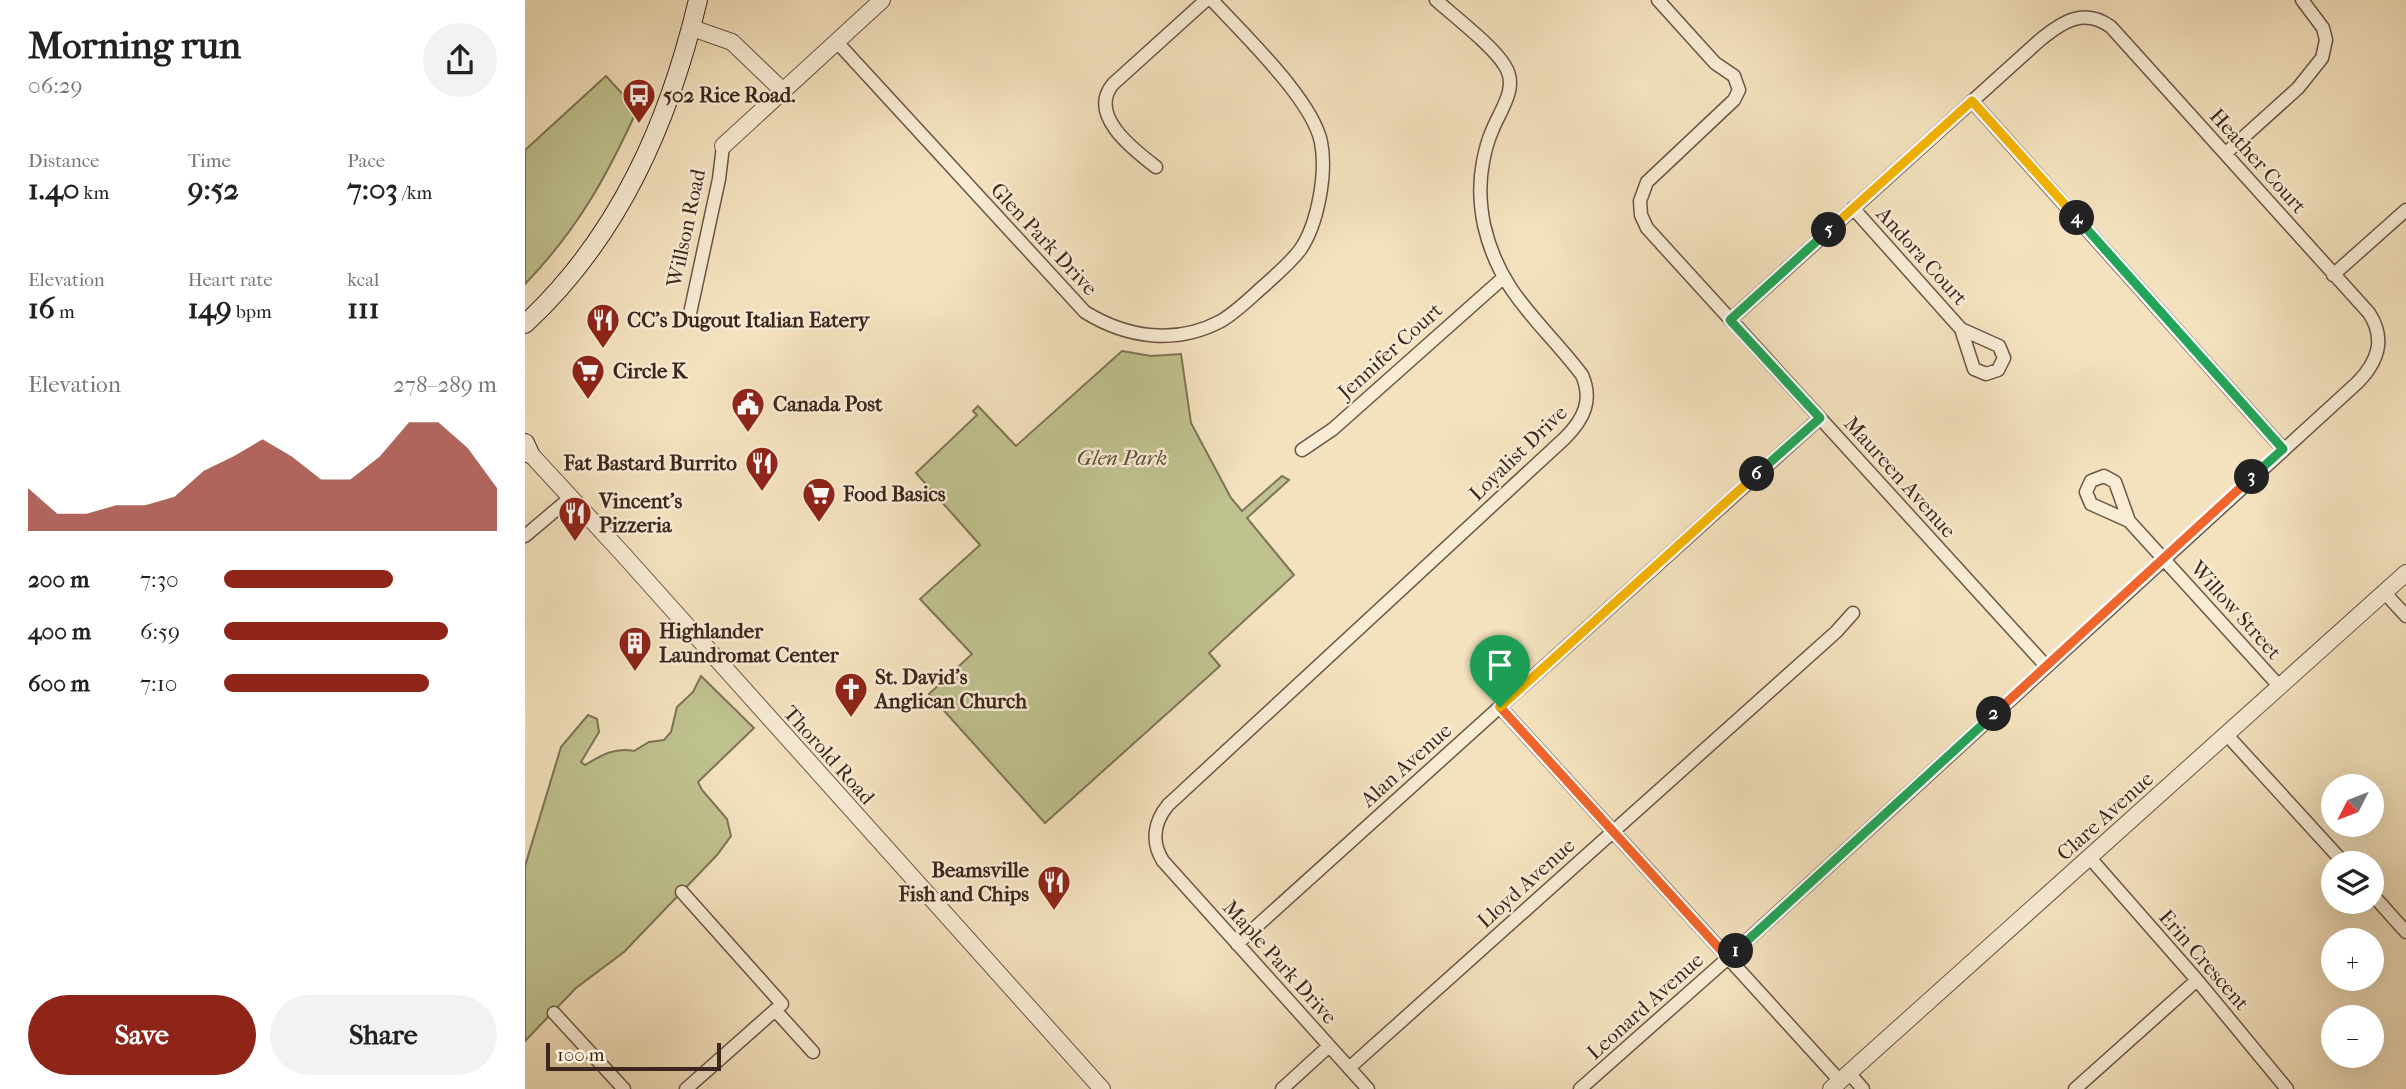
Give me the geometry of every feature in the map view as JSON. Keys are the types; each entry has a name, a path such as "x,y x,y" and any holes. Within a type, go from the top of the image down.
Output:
{"main road":[{"path":"525,338 544,306 589,254 643,165 665,114 698,0"},
{"path":"525,321 544,306"}],"street":[{"path":"723,146 881,0"},
{"path":"1156,167 1128,143 1111,121 1105,109 1106,95 1113,84 1206,0"},
{"name":"Glen Park Drive","path":"836,41 1085,312 1102,323 1132,333 1162,336 1183,334 1203,329 1235,311 1292,260 1311,228 1323,175 1321,141 1308,110 1212,0"},
{"name":"Loyalist Drive","path":"1163,861 1156,849 1155,833 1159,818 1168,805 1581,420 1587,397 1582,375 1523,307 1503,278 1490,251 1483,222 1483,163 1490,135 1509,94 1510,77 1499,58 1436,0"},
{"name":"Maureen Avenue","path":"1658,0 1715,63 1734,76 1738,90 1734,100 1647,181 1640,201 1641,215 1651,234 2046,666"},
{"path":"2226,153 2298,88 2322,58 2326,40 2323,28 2302,0"},
{"name":"Heather Court","path":"1972,101 2059,24 2071,18 2085,17 2099,20 2111,27 2373,320 2378,334 2378,350"},
{"path":"692,27 731,42 783,91"},
{"path":"1730,320 1972,101 2283,449"},
{"name":"Willson Road","path":"689,318 719,179 723,146"},
{"name":"Andora Court","path":"1853,208 1961,329"},
{"path":"2333,275 2406,210"},
{"name":"Jennifer Court","path":"1302,450 1332,429 1503,278"},
{"name":"Leonard Avenue","path":"1580,1089 1728,958 2368,371 2378,350"},
{"name":"Alan Avenue","path":"1237,944 1820,418"},
{"name":"Thorold Road","path":"527,448 1102,1089"},
{"path":"525,536 570,498"},
{"name":"Willow Street","path":"2129,521 2280,687"},
{"name":"Clare Avenue","path":"1840,1081 2406,573"},
{"path":"2384,592 2406,616"},
{"name":"Lloyd Avenue","path":"1349,1068 1836,632 1853,613"},
{"path":"1500,707 1840,1081 1863,1089"},
{"path":"2227,735 2333,851"},
{"name":"Erin Crescent","path":"2090,858 2197,980 2287,1089"},
{"name":"Maple Park Drive","path":"1163,861 1368,1089"},
{"path":"682,892 782,1004 686,1089"},
{"path":"2384,907 2406,932"},
{"path":"2075,1089 2197,980"},
{"path":"775,1010 813,1052"},
{"path":"554,1013 624,1089"},
{"path":"1282,1089 1329,1046"}],"green space":[{"path":"606,76 637,110 589,202 560,244 525,284 525,150"},
{"name":"Glen Park","path":"1122,351 1151,356 1181,354 1191,423 1231,498 1242,511 1282,476 1289,480 1247,518 1294,575 1209,653 1220,666 1045,823 929,694 972,654 920,599 980,545 916,473 977,415 973,411 978,406 1016,446"},
{"path":"701,676 754,728 698,782 727,819 731,836 717,855 624,952 576,988 525,1041 525,866 561,747 588,715 597,719 599,732 581,762 585,765 609,753 634,751 649,742 664,740 671,732 677,707 693,692"}],"place":[{"name":"502 Rice Road.","path":"639,125"},
{"name":"CC's Dugout Italian Eatery","path":"603,350"},
{"name":"Circle K","path":"588,401"},
{"name":"Canada Post","path":"748,434"},
{"name":"Fat Bastard Burrito","path":"762,493"},
{"name":"Food Basics","path":"819,524"},
{"name":"Vincent's Pizzeria","path":"575,543"},
{"name":"Highlander Laundromat Center","path":"635,673"},
{"name":"St. David's Anglican Church","path":"851,719"},
{"name":"Beamsville Fish and Chips","path":"1054,912"}],"route":[{"path":"1972,101 2283,449 1728,958 1500,707 1820,418 1730,320 1972,101"}]}
